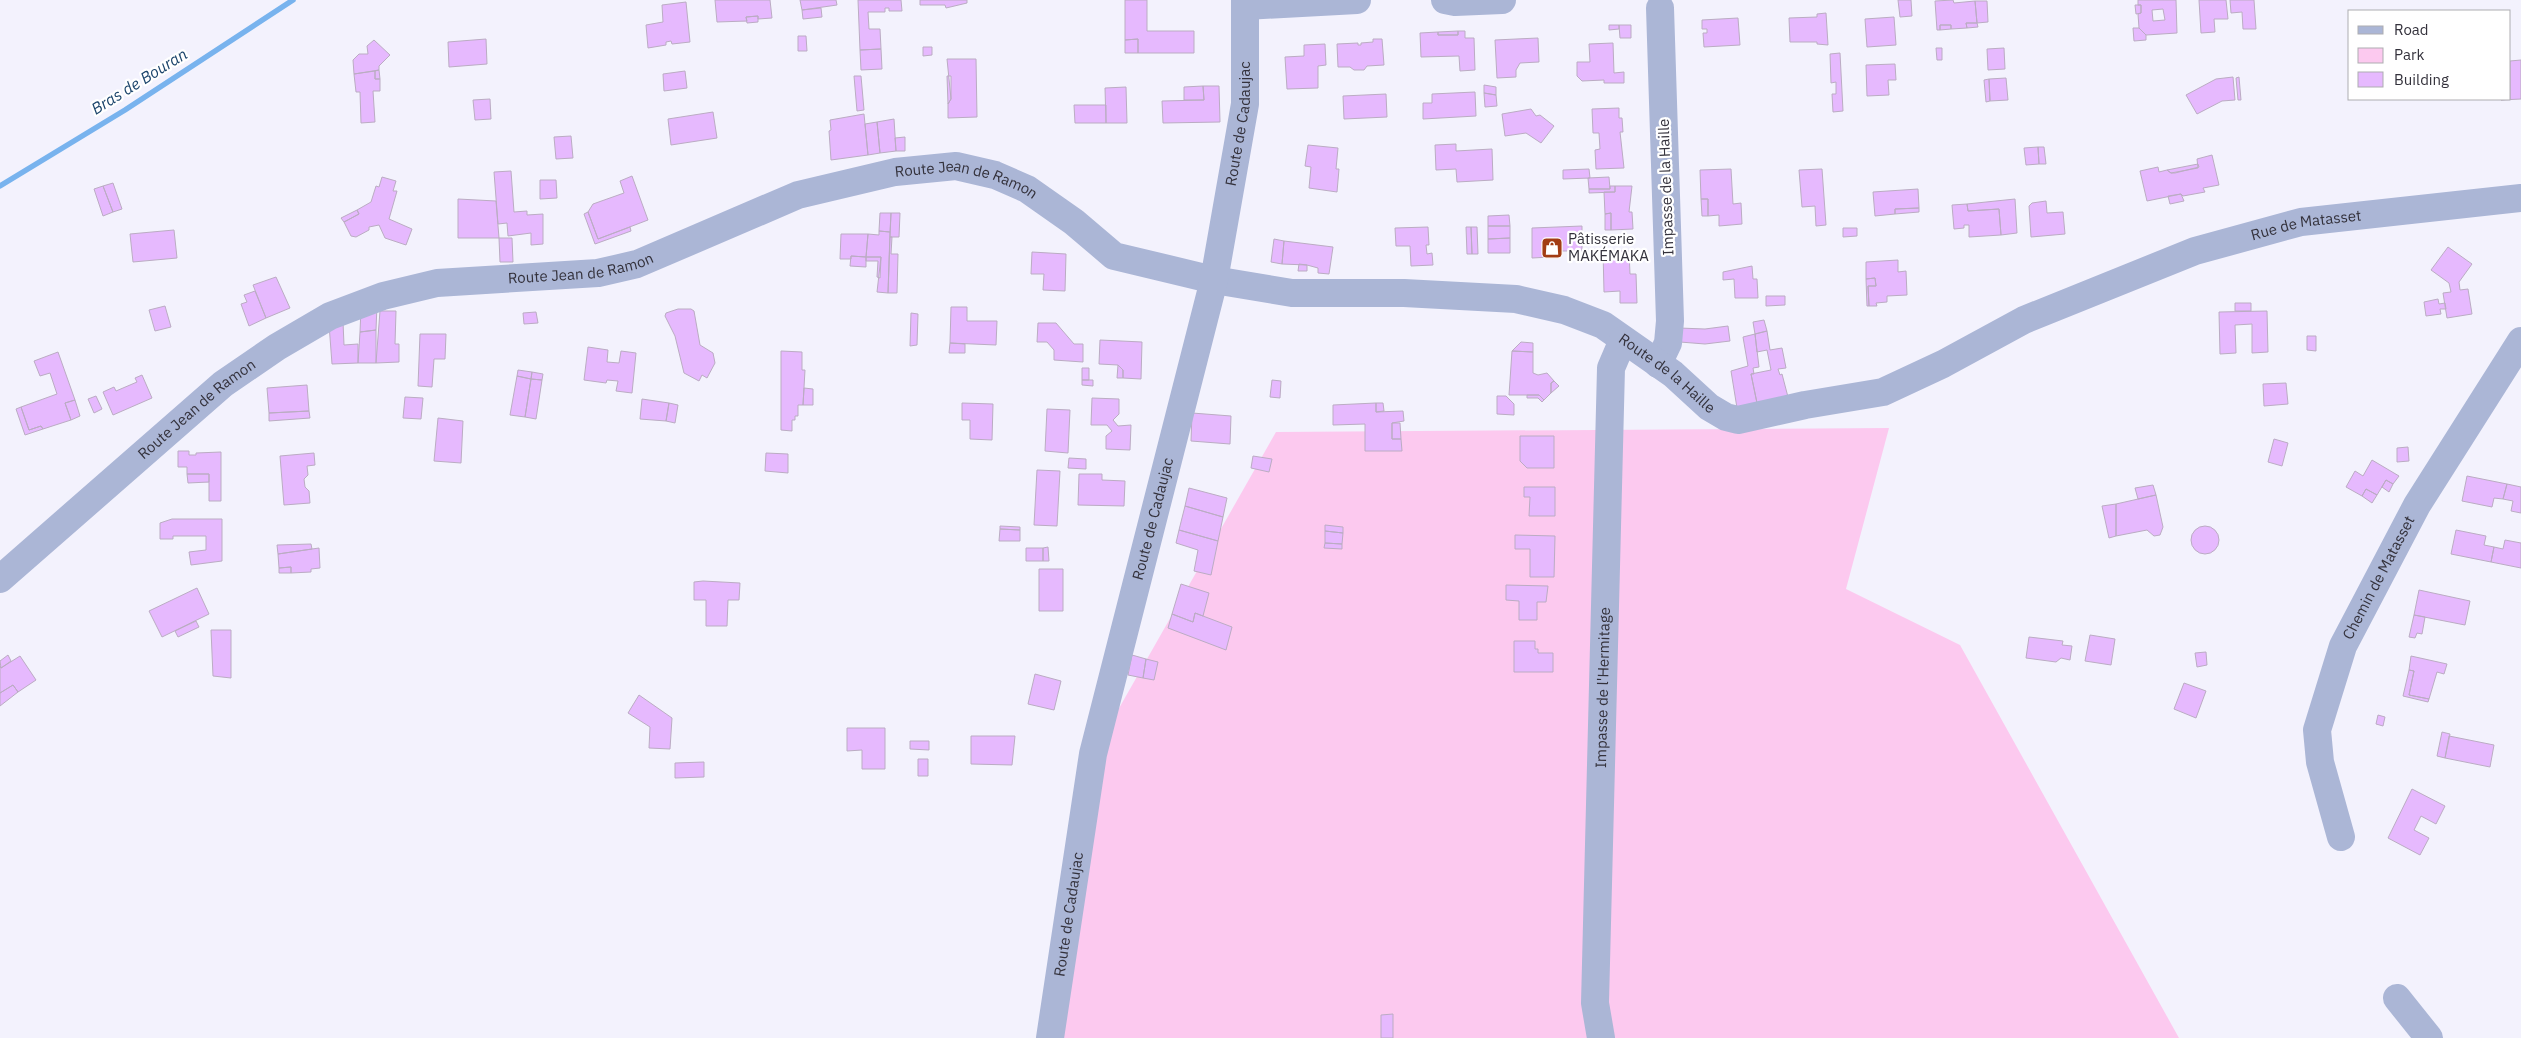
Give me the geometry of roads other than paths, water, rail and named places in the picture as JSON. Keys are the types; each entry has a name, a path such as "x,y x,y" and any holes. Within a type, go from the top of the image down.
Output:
{"street":[{"path":"1245,3 1357,0"},
{"path":"1445,0 1455,2 1502,0"},
{"name":"Route de Cadaujac","path":"1050,1038 1093,754 1214,280 1245,104 1245,3"},
{"name":"Impasse de la Haille","path":"1658,364 1668,343 1670,321 1660,8"},
{"name":"Route Jean de Ramon","path":"0,579 223,384 277,347 330,316 383,296 437,283 598,273 637,264 798,195 895,172 956,166 995,175 1027,189 1074,222 1114,256 1214,280"},
{"name":"Rue de Matasset","path":"2102,289 2195,251 2301,222 2521,198"},
{"name":"Route de la Haille","path":"1214,280 1292,293 1404,293 1516,299 1564,310 1602,325 1674,374 1709,407 1726,417 1738,420 1805,405 1883,392 1943,364 2024,320 2102,289"},
{"name":"Impasse de l'Hermitage","path":"1600,1038 1595,1003 1611,368 1623,340"},
{"name":"Chemin de Matasset","path":"2341,837 2320,762 2317,730 2343,646 2417,505 2521,342"},
{"path":"2396,998 2429,1038"}],"waterway":[{"name":"Bras de Bouran","path":"0,186 125,110 293,0"}],"place":[{"name":"Pâtisserie MAKÉMAKA","path":"1552,248"}]}
